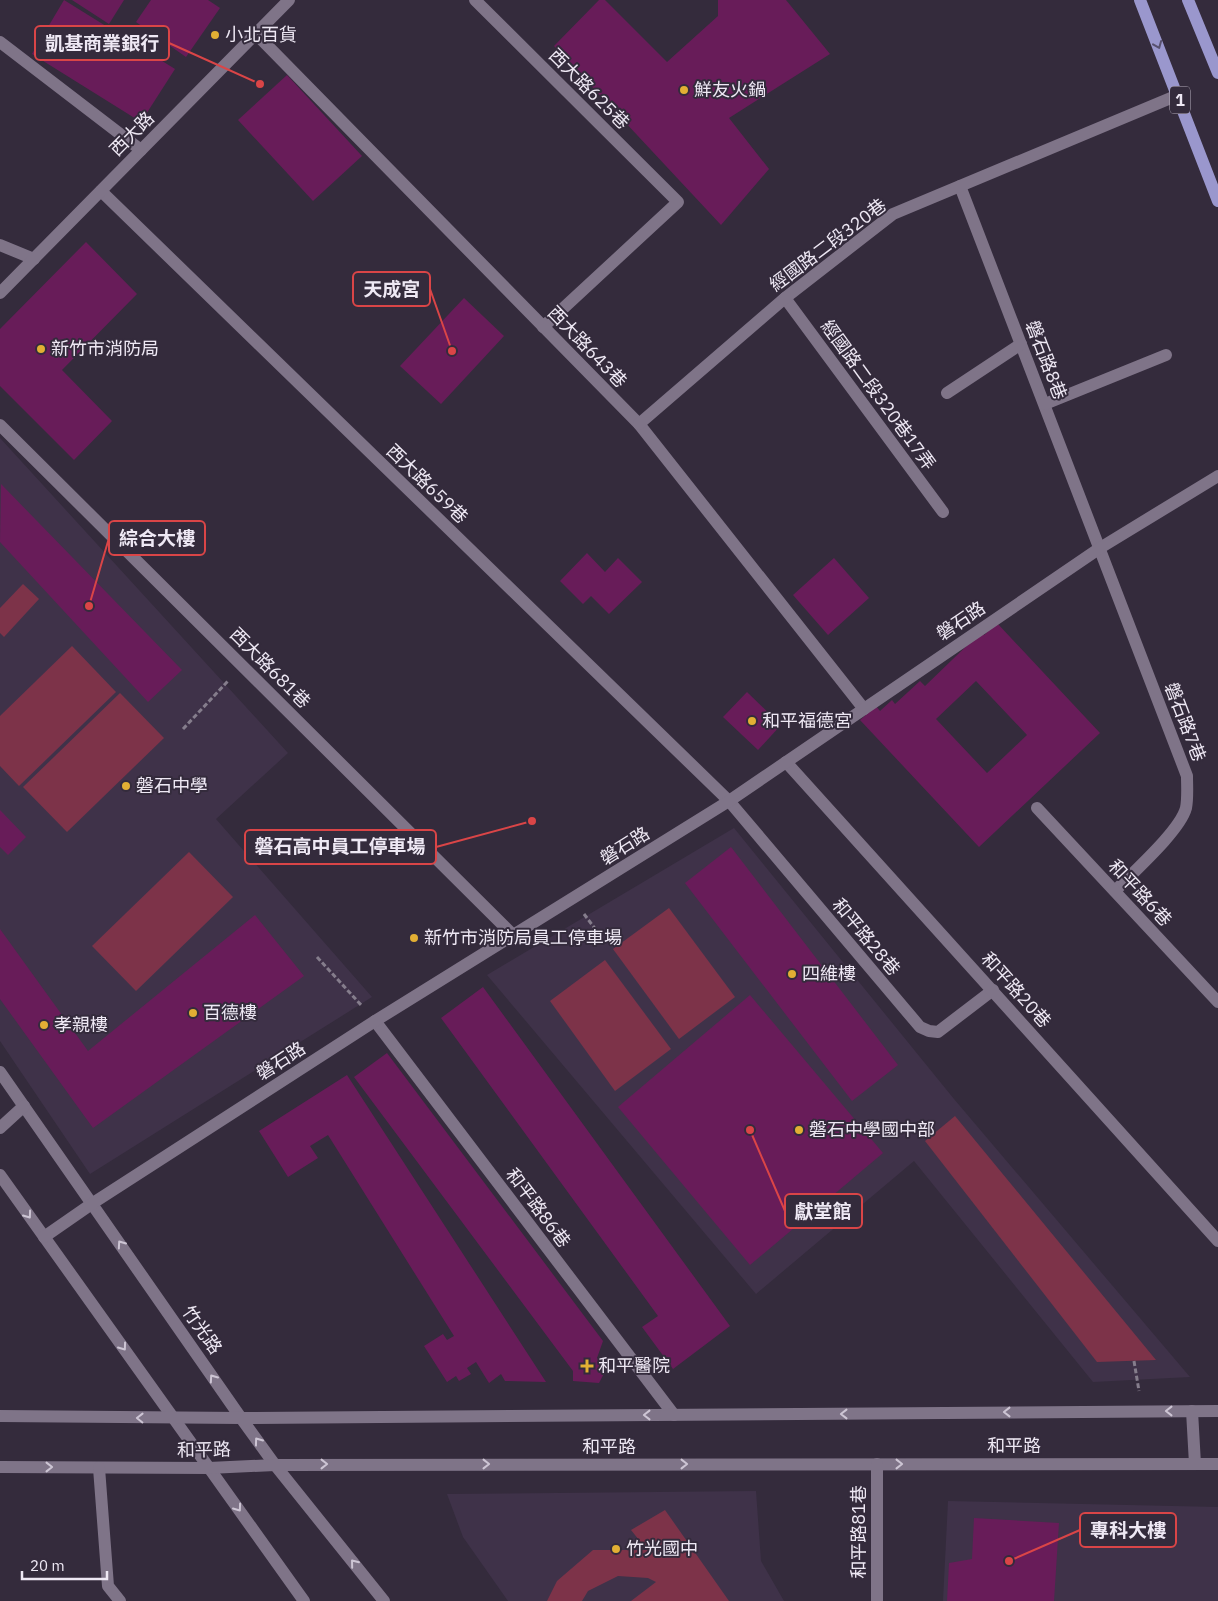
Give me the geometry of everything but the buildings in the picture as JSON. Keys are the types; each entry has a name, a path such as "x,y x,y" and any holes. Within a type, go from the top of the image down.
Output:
{"main road":[{"name":"1","path":"1140,0 1218,201"},
{"path":"1188,0 1218,73"}],"street":[{"name":"西大路","path":"0,293 289,0"},
{"name":"西大路625巷","path":"475,0 678,202 543,327"},
{"name":"西大路643巷","path":"256,34 639,424 864,709"},
{"path":"0,42 141,150"},
{"name":"經國路二段320巷","path":"639,424 785,298 893,214 1178,95"},
{"name":"磐石路8巷","path":"960,186 1100,548"},
{"name":"西大路659巷","path":"101,191 729,801"},
{"path":"0,245 34,259"},
{"name":"經國路二段320巷17弄","path":"785,298 943,512"},
{"path":"947,393 1021,344"},
{"path":"1044,404 1166,355"},
{"name":"西大路681巷","path":"0,425 514,936"},
{"name":"磐石路","path":"44,1237 93,1203 375,1022 729,801 1100,548 1218,476"},
{"name":"磐石路7巷","path":"1100,548 1187,776 1186,808 1179,821 1114,891"},
{"name":"和平路20巷","path":"786,762 1218,1241"},
{"name":"和平路28巷","path":"729,801 920,1027 938,1032 993,990"},
{"name":"和平路6巷","path":"1037,808 1218,1002"},
{"name":"和平路86巷","path":"375,1022 674,1415"},
{"name":"竹光路","path":"0,1072 241,1418 275,1464 384,1601"},
{"path":"0,1128 24,1106"},
{"path":"0,1175 304,1601"},
{"path":"1192,1411 1194,1464"},
{"name":"和平路","path":"0,1416 241,1418 1218,1411"},
{"name":"和平路","path":"0,1467 209,1468 275,1464 1218,1464"},
{"name":"和平路81巷","path":"877,1464 877,1601"},
{"path":"100,1468 108,1586 120,1601"}],"path":[{"path":"183,729 242,666"},
{"path":"573,899 602,938"},
{"path":"317,957 375,1022"},
{"path":"1134,1361 1143,1411"}],"shaded area":[{"name":"磐石中學","path":"0,438 288,753 216,819 372,997 90,1174 0,1041"},
{"path":"23,584 39,599 4,637 0,633 0,608"},
{"path":"72,646 116,692 19,786 0,766 0,716"},
{"path":"120,693 164,738 67,832 23,787"},
{"name":"磐石中學國中部","path":"734,828 954,1099 1190,1377 1093,1382 914,1161 756,1294 487,975"},
{"path":"189,852 233,897 136,991 92,946"},
{"path":"669,908 735,997 679,1039 613,949"},
{"path":"605,960 671,1049 615,1091 550,1001"},
{"path":"955,1116 1156,1360 1097,1362 925,1141"},
{"name":"竹光國中","path":"756,1491 761,1561 784,1601 508,1601 463,1537 447,1494"},
{"path":"948,1501 1218,1507 1218,1601 943,1601"},
{"path":"665,1510 729,1601 631,1601 656,1582 648,1578 618,1576 588,1591 582,1601 547,1601 557,1581 593,1550 647,1550 631,1530"}],"place":[{"name":"小北百貨","path":"215,35"},
{"name":"凱基商業銀行","path":"260,84"},
{"name":"鮮友火鍋","path":"684,90"},
{"name":"新竹市消防局","path":"41,349"},
{"name":"天成宮","path":"452,351"},
{"name":"綜合大樓","path":"89,606"},
{"name":"和平福德宮","path":"752,721"},
{"name":"磐石中學","path":"126,786"},
{"name":"磐石高中員工停車場","path":"532,821"},
{"name":"新竹市消防局員工停車場","path":"414,938"},
{"name":"四維樓","path":"792,974"},
{"name":"百德樓","path":"193,1013"},
{"name":"孝親樓","path":"44,1025"},
{"name":"獻堂館","path":"750,1130"},
{"name":"磐石中學國中部","path":"799,1130"},
{"name":"和平醫院","path":"587,1366"},
{"name":"竹光國中","path":"616,1549"},
{"name":"專科大樓","path":"1009,1561"}]}
